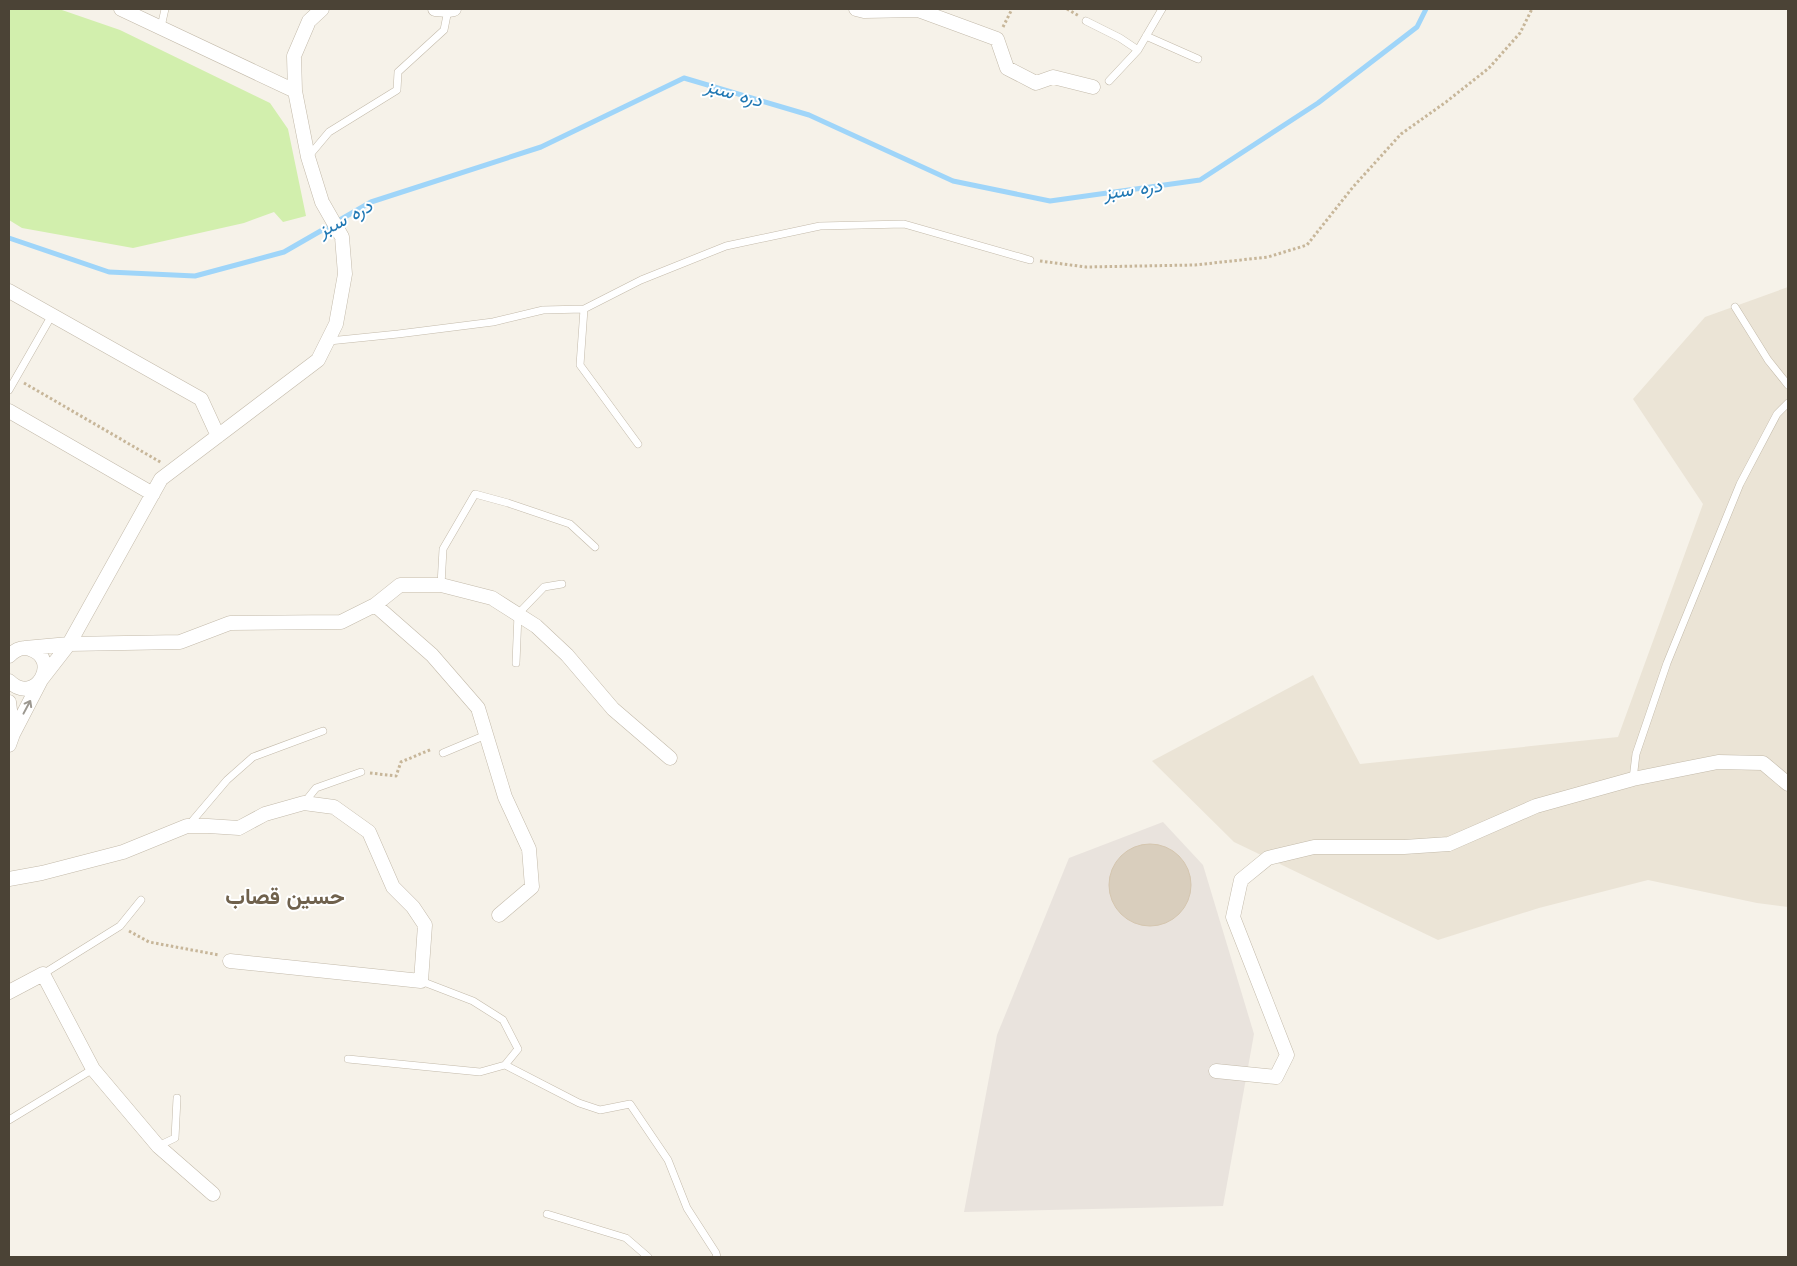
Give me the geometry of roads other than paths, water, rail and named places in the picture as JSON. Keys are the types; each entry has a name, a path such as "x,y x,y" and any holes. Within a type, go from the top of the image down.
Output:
{"street":[{"path":"121,9 295,91"},
{"path":"9,681 24,689 36,685 41,680 68,644 161,479 318,360 336,324 345,274 342,237 322,202 308,158 295,91 294,56 308,21 322,9"},
{"path":"856,9 864,11 918,10 997,39 1008,68 1036,83 1052,77 1093,87"},
{"path":"9,291 201,399 218,436"},
{"path":"9,411 153,494"},
{"path":"9,656 19,649 68,644 180,642 230,624 341,622 375,605 400,586 441,585 492,598 536,626 567,655 613,709 670,758"},
{"path":"375,605 432,655 478,708 504,797 529,849 532,887 499,915"},
{"path":"11,739 41,680 45,668 37,652 25,648"},
{"path":"9,702 11,739"},
{"path":"1216,1071 1276,1077 1287,1055 1233,917 1241,880 1268,858 1314,847 1404,848 1449,844 1536,806 1633,778 1718,762 1763,763 1788,784"},
{"path":"9,879 42,873 123,852 187,826 239,828 265,814 304,803 334,807 369,832 393,887 413,907 426,925 420,981 230,961"},
{"path":"9,992 43,974 93,1070 158,1146 213,1194"}],"lane":[{"path":"161,27 165,9"},
{"path":"308,158 329,132 397,90 398,72 444,30 446,9"},
{"path":"1108,81 1138,50 1162,9"},
{"path":"1086,21 1138,50"},
{"path":"1146,36 1198,59"},
{"path":"328,340 398,334 493,322 543,310 584,309 641,280 726,246 820,226 904,224 1030,260"},
{"path":"1735,307 1768,360 1788,386"},
{"path":"584,309 580,365 638,444"},
{"path":"9,390 52,315"},
{"path":"1633,778 1636,754 1667,663 1736,493 1777,414 1788,403"},
{"path":"441,585 443,549 475,494 570,524 595,547"},
{"path":"516,663 518,614 544,587 562,584"},
{"path":"187,826 227,780 252,757 323,731"},
{"path":"443,753 486,735"},
{"path":"304,803 316,788 362,772"},
{"path":"43,974 120,926 141,900"},
{"path":"348,1059 480,1072 505,1065 518,1049 503,1020 473,1001 420,981"},
{"path":"505,1065 586,1106 600,1110 630,1104 668,1160 687,1208 717,1257"},
{"path":"9,1120 93,1070"},
{"path":"158,1146 175,1138 177,1098"},
{"path":"547,1214 626,1238 648,1257"}],"waterway":[{"name":"دره سبز","path":"9,238 109,272 195,276 284,252 371,202 541,147 684,78 809,115 953,181 1050,201 1200,180 1318,103 1417,27 1426,9"}],"district":[{"name":"حسین قصاب","path":"285,896"}]}
